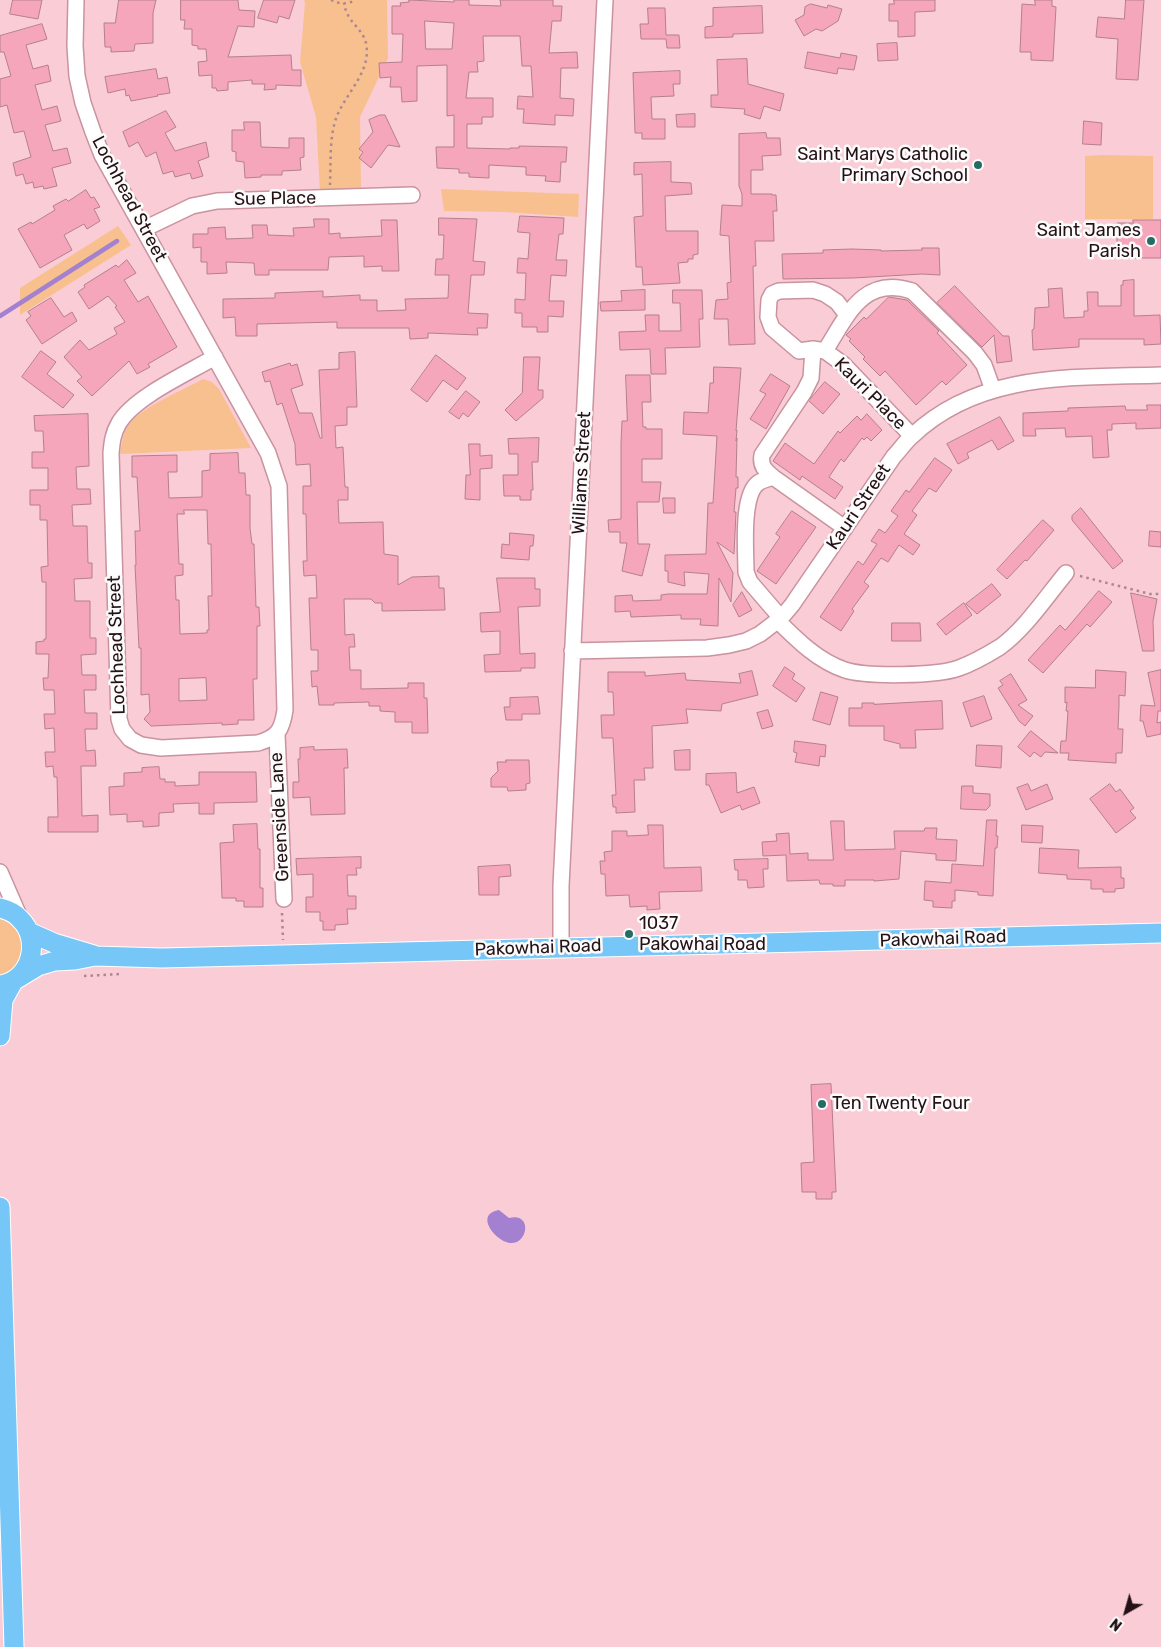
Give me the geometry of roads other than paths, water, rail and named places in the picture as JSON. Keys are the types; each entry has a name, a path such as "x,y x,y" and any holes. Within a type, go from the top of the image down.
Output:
{"main road":[{"name":"Pakowhai Road","path":"0,908 10,911 25,925 54,943 95,956"},
{"path":"0,1036 3,1000 10,982 26,969 29,962 32,947 25,925"},
{"name":"Pakowhai Road","path":"10,982 38,966 55,960 75,960 95,956 162,958 1161,933"},
{"path":"0,1207 14,1647"}],"street":[{"name":"Lochhead Street","path":"76,0 75,46 77,76 82,103 102,155 144,229 215,357 268,453 279,486 285,710 283,722 276,734 268,740 258,743 161,748 141,745 130,739 122,729 119,719 112,438 119,422 142,398 215,357"},
{"name":"Williams Street","path":"561,947 561,886 605,0"},
{"name":"Sue Place","path":"144,229 192,206 217,201 412,195"},
{"path":"845,528 773,477 765,470 761,462 762,455 804,392 811,378 812,350 848,315 854,305 864,295 881,288 899,286 912,291 984,365 993,390"},
{"path":"812,350 772,328 768,317 768,309 772,294 778,291 813,290 825,294 837,302 848,315"},
{"name":"Kauri Place","path":"812,350 843,364 912,436"},
{"name":"Kauri Street","path":"572,651 707,648 746,641 760,634 779,619 792,605 894,456 912,436 953,407 993,390 1030,381 1161,376"},
{"path":"773,477 758,484 751,492 747,504 746,572 750,582 779,619 806,647 829,663 846,670 891,674 939,672 957,669 1000,646 1017,633 1066,573"},
{"name":"Greenside Lane","path":"276,734 283,905"},
{"path":"0,872 25,925"}],"waterway":[{"path":"0,316 117,241"}],"place":[{"name":"Saint Marys Catholic Primary School","path":"978,165"},
{"name":"Saint James Parish","path":"1151,241"},
{"name":"1037 Pakowhai Road","path":"629,934"},
{"name":"Ten Twenty Four","path":"822,1104"}]}
